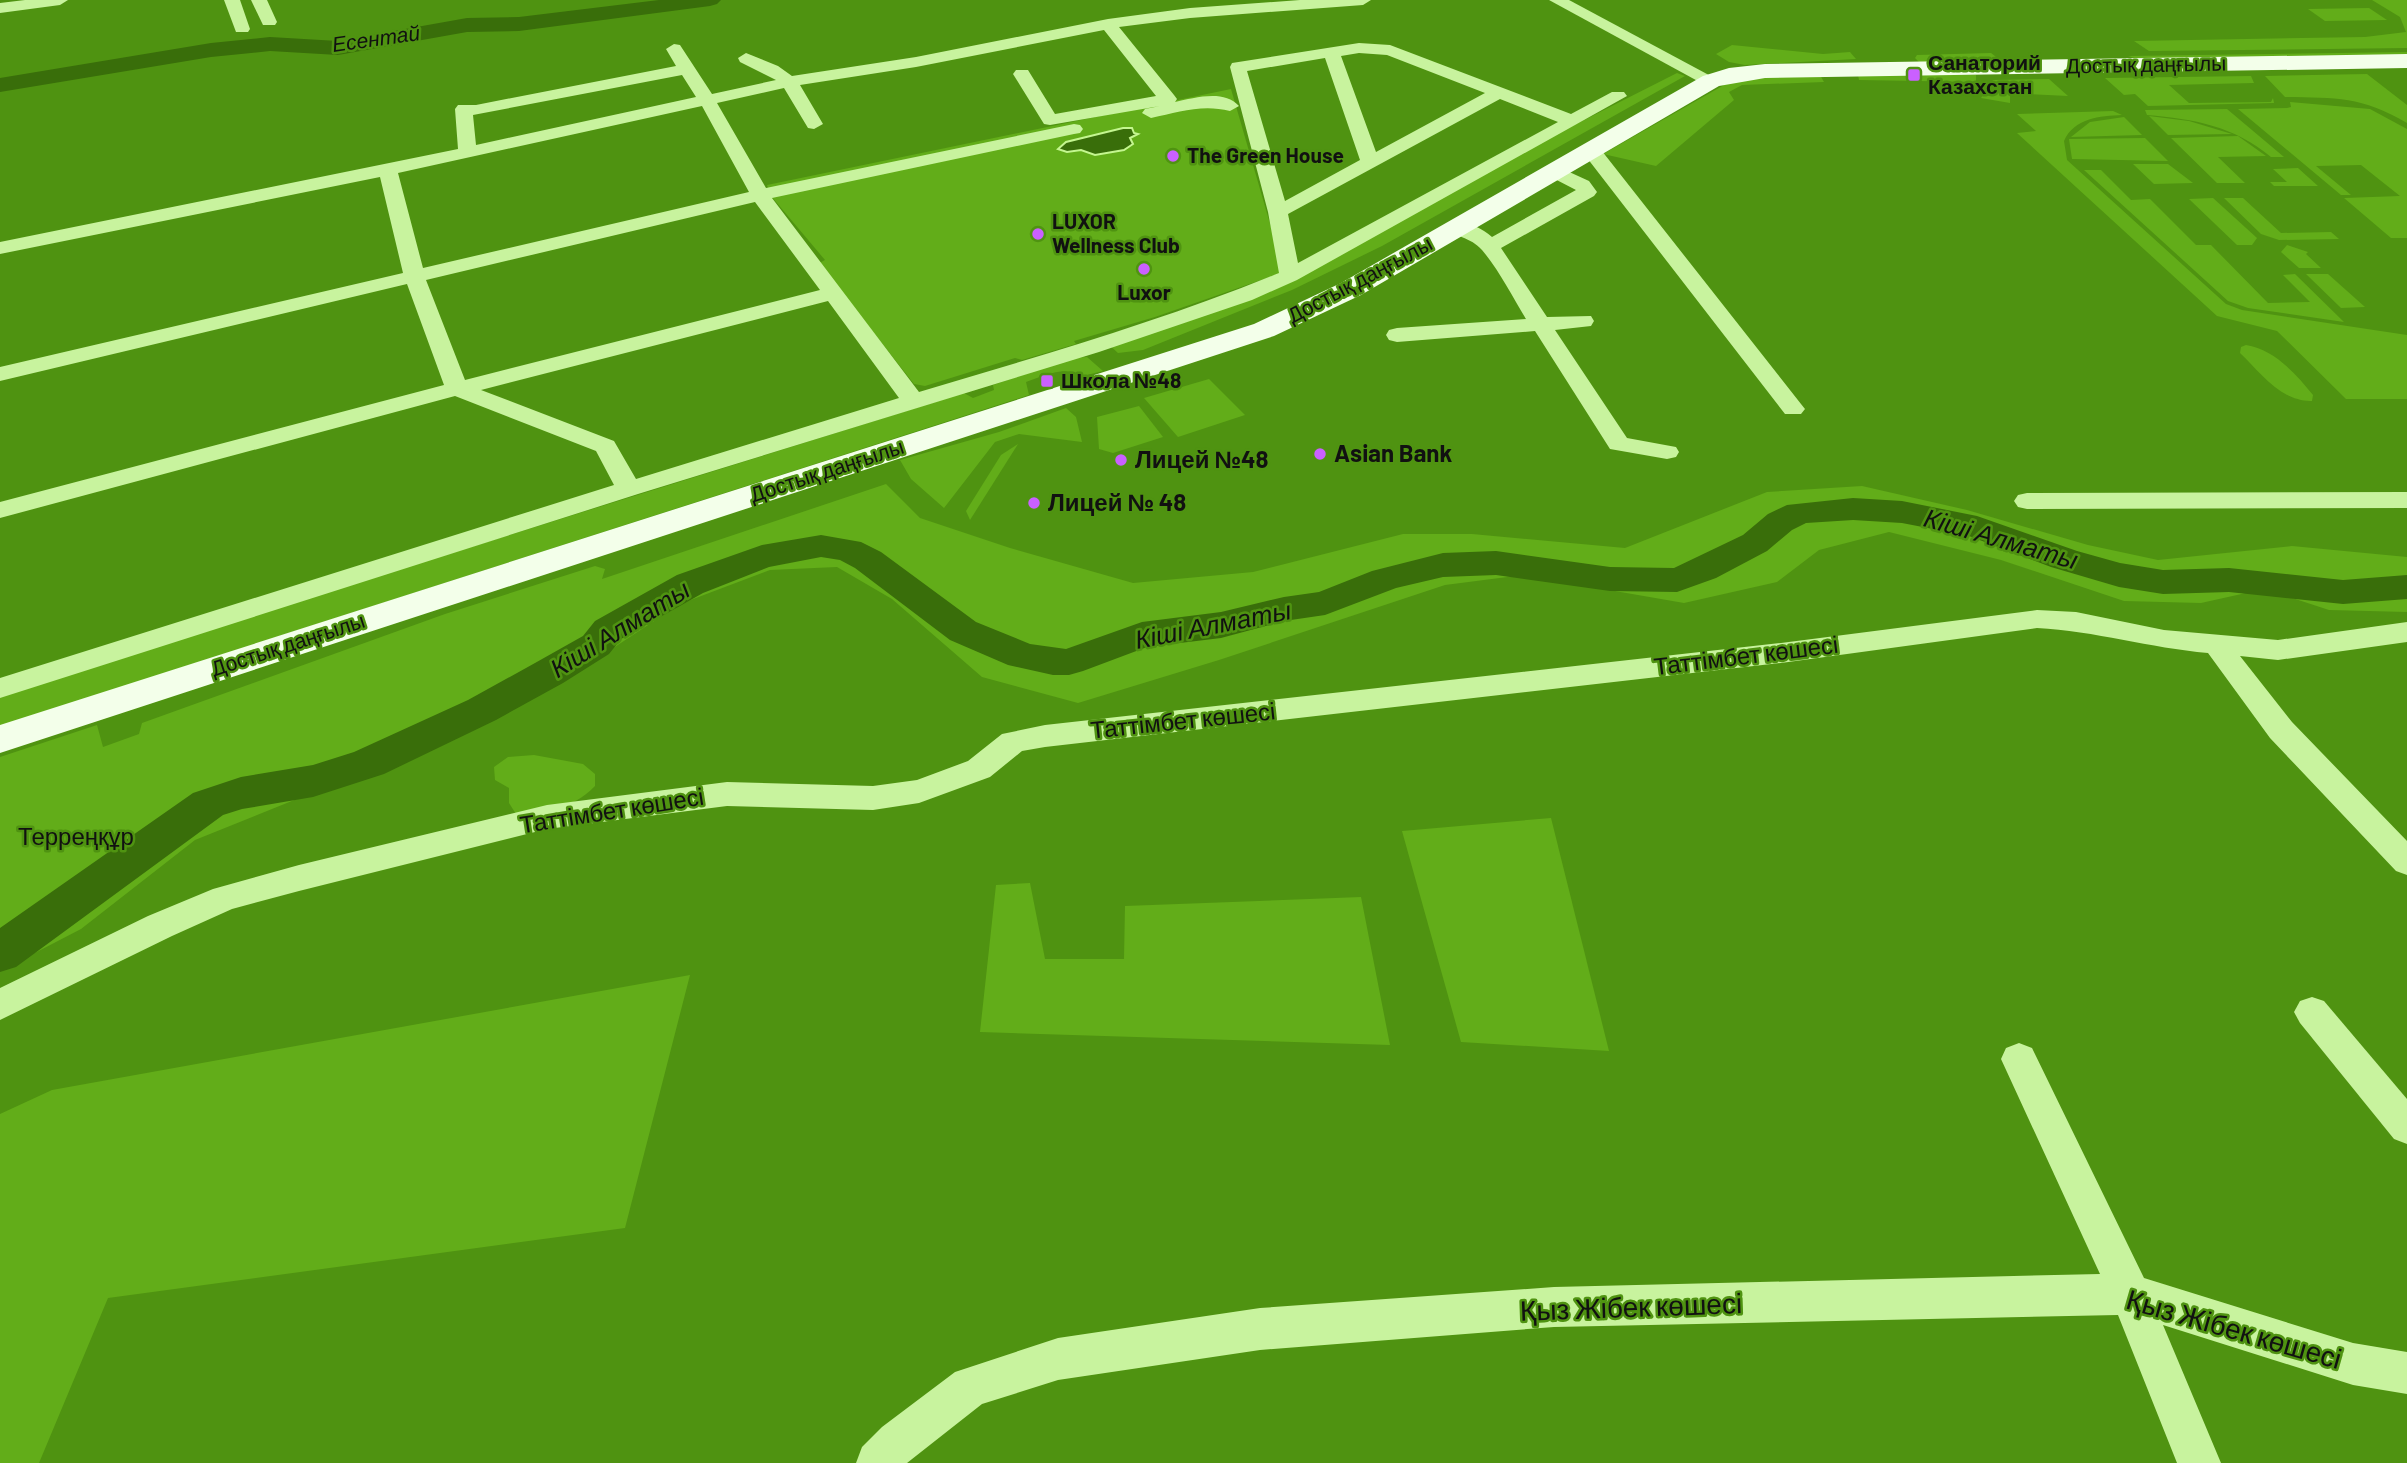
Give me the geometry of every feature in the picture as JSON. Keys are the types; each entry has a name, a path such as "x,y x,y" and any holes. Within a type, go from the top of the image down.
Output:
{"main road":[{"name":"Достық даңғылы","path":"0,739 1264,330 1344,293 1711,81 1728,75 1765,71 2407,61"}],"street":[{"path":"0,8 60,0"},
{"path":"232,0 242,29"},
{"path":"259,0 269,22"},
{"path":"0,248 388,170 789,82 916,62 1108,24 1190,13 1363,0"},
{"path":"1557,0 1711,81"},
{"path":"1022,74 1050,120 1168,99 1108,24"},
{"path":"1290,276 1278,212 1238,67 1359,48 1390,50 1570,120"},
{"path":"674,49 708,100 757,189 914,402"},
{"path":"1331,52 1370,162"},
{"path":"746,58 778,71 789,82 814,124"},
{"path":"468,153 464,109 476,110 687,69"},
{"path":"1278,212 1498,93"},
{"path":"0,688 1182,317 1290,276 1618,96"},
{"path":"757,189 1213,101 1226,102 1230,106"},
{"path":"0,374 414,275 964,138"},
{"path":"1591,150 1793,410"},
{"path":"388,170 414,275 457,389 606,446 629,489"},
{"path":"1490,246 1587,192 1585,187 1554,171"},
{"path":"1456,227 1477,234 1490,246 1619,444 1667,452"},
{"path":"0,510 457,389 835,293"},
{"path":"1397,335 1583,321"},
{"path":"2027,501 2407,500"},
{"name":"Таттімбет көшесі","path":"0,1005 160,926 225,898 547,817 727,794 873,798 919,791 979,769 1013,743 1045,736 1781,653 2037,618 2076,621 2164,640 2278,650 2407,632"},
{"path":"2217,646 2281,730 2407,862"},
{"path":"2312,1012 2407,1126"},
{"path":"2019,1059 2130,1294 2199,1463"},
{"name":"Қыз Жібек көшесі","path":"878,1463 897,1442 970,1387 1058,1359 1259,1329 1554,1307 2130,1294 2353,1364 2407,1373"}],"green space":[{"path":"2372,0 2407,0 2407,48 2149,51 2134,41 2365,37 2406,32 2400,17"},
{"path":"2369,8 2387,20 2325,21 2308,9"},
{"path":"1732,45 1823,54 1850,52 1856,59 1745,65 1729,62 1716,54"},
{"path":"2407,52 2407,55 2138,59 2128,56"},
{"path":"1991,53 2000,60 1919,62 1915,58 1917,55"},
{"path":"1677,73 1685,76 1382,246 1292,290 1143,350 1118,353 1107,343 1200,315"},
{"path":"2367,74 2407,105 2407,123 2376,108 2348,100 2285,97 2265,76"},
{"path":"1820,75 1824,82 1742,85 1729,92 1734,100 1656,166 1603,154 1724,85 1749,78"},
{"path":"1858,75 1976,75 1976,82 1859,80"},
{"path":"2251,76 2254,83 2169,85 2189,103 2271,102 2273,98 2274,103 2148,106 2135,94 2124,95 2105,78"},
{"path":"2049,79 2068,96 2010,93 2010,103 1981,98 1993,80"},
{"name":"LUXOR Wellness Club","path":"1231,89 1284,272 1155,317 1074,341 1076,344 1022,360 1015,358 925,386 914,384 819,263 825,260 771,196 767,185"},
{"path":"2290,102 2370,109 2407,129 2407,238 2391,238 2344,198 2400,196 2361,165 2316,166 2351,195 2341,195 2238,109 2287,108 2291,107"},
{"path":"2227,109 2284,157 2271,157 2257,146 2228,131 2197,122 2147,115 2145,110"},
{"path":"2113,111 2122,115 2088,120 2068,133 2064,141 2067,160 2226,304 2242,310 2407,335 2407,399 2346,399 2277,331 2217,316 2017,133 2036,131 2017,114"},
{"path":"2149,116 2189,121 2232,134 2168,135"},
{"path":"2124,117 2142,135 2071,137 2090,122"},
{"path":"2238,136 2266,156 2218,157 2245,183 2217,183 2171,138"},
{"path":"2145,138 2168,161 2072,159 2069,139"},
{"path":"2133,164 2168,164 2193,183 2154,184"},
{"path":"2298,168 2318,186 2274,186 2270,182 2287,182 2273,169"},
{"path":"2084,170 2101,170 2131,200 2150,199 2196,245 2211,245 2268,303 2310,302 2283,275 2295,274 2344,322 2248,308 2228,301"},
{"path":"2213,198 2257,238 2252,245 2237,245 2189,199"},
{"path":"2224,198 2243,198 2281,233 2331,232 2339,239 2279,240 2261,234"},
{"path":"2287,245 2308,252 2306,254 2321,268 2299,268 2281,252"},
{"path":"2306,274 2328,274 2365,307 2341,308"},
{"path":"2246,345 2266,352 2284,364 2313,395 2312,401 2290,397 2272,384 2240,353 2241,347"},
{"path":"1087,357 1103,371 1083,376 1069,371 1047,375 1026,382 1029,395 0,726 0,694 964,393 973,398 994,390 993,385 1072,358"},
{"path":"1209,379 1245,415 1178,437 1144,398"},
{"path":"1139,406 1163,437 1113,453 1099,449 1097,417"},
{"path":"1066,408 1076,417 1082,442 1019,434 995,442 944,508 911,479 900,460 999,432"},
{"path":"1018,444 970,520 966,511 1001,455"},
{"name":"Терреңқұр","path":"886,484 920,518 1010,548 1133,583 1253,572 1403,534 1472,534 1625,548 1767,492 1862,486 1967,510 2088,545 2158,560 2292,546 2407,557 2407,612 2329,610 2264,589 2201,603 2124,601 2001,560 1889,532 1819,550 1777,582 1684,603 1523,575 1445,585 1219,660 1078,703 982,677 892,599 837,567 770,570 680,604 551,689 329,786 195,840 81,929 0,971 0,757 97,725 103,747 139,734 142,723 445,614 595,566 605,569 602,579"},
{"path":"534,755 583,764 595,774 595,786 568,805 516,814 509,803 509,788 495,780 494,767 508,757"},
{"path":"1551,818 1609,1051 1461,1042 1402,831"},
{"path":"1030,883 1045,959 1124,959 1125,906 1361,897 1390,1045 980,1032 996,885"},
{"path":"690,975 625,1228 108,1298 39,1463 0,1463 0,1114 52,1090"}],"shaded area":[{"path":"1132,128 1134,133 1138,134 1130,138 1133,144 1124,150 1095,155 1081,150 1067,152 1058,149 1066,142"}],"waterway":[{"name":"Есентай","path":"0,85 211,50 270,44 338,48 467,25 519,24 710,0"},
{"name":"Кіші Алматы","path":"0,953 208,804 241,793 313,781 369,763 482,710 549,673 596,645 608,630 690,584 762,557 821,546 848,550 868,560 963,631 1022,656 1053,662 1069,662 1142,635 1221,625 1284,609 1325,603 1385,579 1443,565 1496,563 1610,579 1677,580 1703,570 1755,543 1780,522 1799,513 1853,509 1902,512 1977,527 2064,559 2119,575 2163,582 2229,580 2343,592 2407,587"}],"place":[{"name":"Санаторий Казахстан","path":"1914,75"},
{"name":"The Green House","path":"1173,156"},
{"name":"LUXOR Wellness Club","path":"1038,234"},
{"name":"Luxor","path":"1144,269"},
{"name":"Школа №48","path":"1047,381"},
{"name":"Asian Bank","path":"1320,454"},
{"name":"Лицей №48","path":"1121,460"},
{"name":"Лицей № 48","path":"1034,503"}]}
